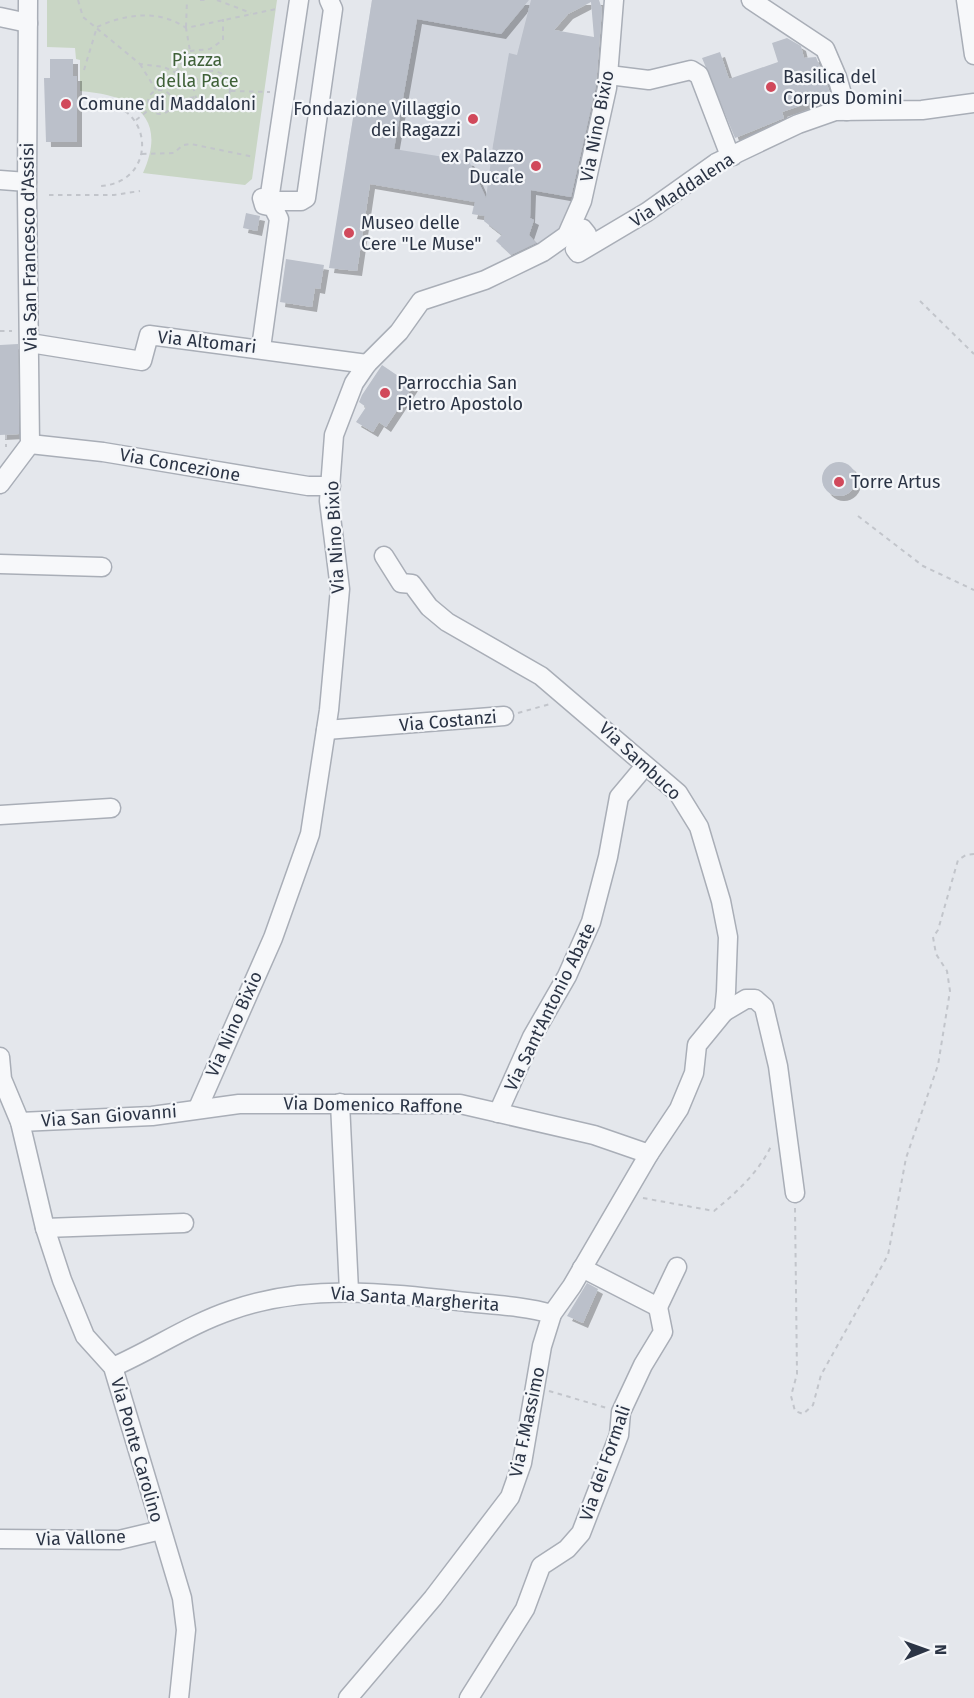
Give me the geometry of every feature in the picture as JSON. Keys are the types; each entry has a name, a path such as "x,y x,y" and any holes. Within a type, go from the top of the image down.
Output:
{"street":[{"name":"Via San Francesco d'Assisi","path":"28,0 27,182 30,444"},
{"path":"261,348 279,219 271,200 299,0"},
{"path":"271,200 301,201 306,198 333,9 329,0"},
{"name":"Via Nino Bixio","path":"198,1108 273,938 310,834 326,730 340,589 329,501 334,435 354,383 367,364 399,332 422,301 485,280 543,252 567,235 582,201 609,75 614,0"},
{"path":"751,0 825,48 847,111"},
{"path":"768,10 784,0"},
{"path":"966,0 974,55"},
{"path":"0,17 28,23"},
{"path":"609,75 648,80 691,70 699,75 727,148 733,156"},
{"name":"Via Maddalena","path":"567,235 583,229 587,234 575,249 578,253 623,228 716,163 798,124 835,111 922,110 974,103"},
{"path":"0,180 27,182"},
{"name":"Via Altomari","path":"30,343 142,360 149,334 367,364"},
{"path":"0,484 30,444"},
{"name":"Via Concezione","path":"30,444 103,452 308,486 331,486"},
{"name":"Via Sambuco","path":"384,556 401,583 412,584 429,607 447,622 542,676 678,793 699,827 722,901 728,937 724,1012"},
{"path":"0,564 102,567"},
{"name":"Via Costanzi","path":"326,730 504,716"},
{"name":"Via Sant'Antonio Abate","path":"498,1113 532,1037 567,976 591,922 608,857 619,797 645,766"},
{"path":"0,815 111,808"},
{"path":"649,1154 679,1109 694,1073 697,1045 724,1012 746,999 755,999 764,1007 778,1066 795,1193"},
{"path":"0,1057 1,1079"},
{"name":"Via Ponte Carolino","path":"1,1079 20,1122 45,1227 85,1336 113,1367 182,1598 186,1630 179,1698"},
{"path":"340,1103 349,1291"},
{"name":"Via Domenico Raffone","path":"198,1108 239,1104 460,1104 594,1136 649,1154"},
{"name":"Via San Giovanni","path":"20,1122 152,1116 198,1108"},
{"name":"Via F.Massimo","path":"348,1698 434,1598 510,1497 522,1463 542,1346 552,1314 582,1268 649,1154"},
{"path":"45,1227 184,1223"},
{"path":"582,1268 658,1307 677,1267"},
{"name":"Via Santa Margherita","path":"113,1367 198,1322 235,1308 293,1294 349,1291 444,1299 552,1314"},
{"name":"Via dei Formali","path":"469,1698 525,1609 541,1566 567,1549 581,1533 619,1435 621,1412 643,1365 663,1332 658,1307"},
{"name":"Via Vallone","path":"0,1539 119,1540 160,1530"}],"path":[{"path":"78,0 83,17 141,64 157,91 167,93 172,102 170,109 164,113 157,114 150,109 149,98 157,91"},
{"path":"176,72 190,51 186,27 187,0"},
{"path":"200,0 207,0"},
{"path":"217,0 251,13"},
{"path":"84,70 97,27 119,17 141,15 176,20 186,27 276,9"},
{"path":"190,51 210,49 223,40 222,19"},
{"path":"141,64 176,72 195,82"},
{"path":"213,71 227,79 230,90 225,101 215,107 203,105 195,97 195,82 202,73 213,71"},
{"path":"172,102 195,97"},
{"path":"100,102 116,104 125,109 135,121 142,138 142,154 128,178 116,184 101,186"},
{"path":"135,121 150,109"},
{"path":"142,154 174,153 183,145 191,144 254,157"},
{"path":"107,185 108,195"},
{"path":"49,195 108,195 140,191"},
{"path":"920,301 974,354"},
{"path":"0,451 6,450"},
{"path":"858,516 923,566 974,590"},
{"name":"Via Costanzi","path":"504,716 567,698"},
{"path":"795,1193 797,1374 791,1396 795,1412 803,1414 813,1405 821,1375 888,1255 906,1158 938,1065 950,991 947,970 936,954 933,938 938,930 958,861 966,855 974,855"},
{"path":"625,1195 714,1211 730,1198 765,1159 784,1116"},
{"path":"535,1388 621,1412"}],"shaded area":[{"name":"Fondazione Villaggio dei Ragazzi","path":"372,0 538,0 529,68 603,81 575,199 563,232 516,258 496,241 501,235 484,221 485,216 472,214 474,202 370,184 374,161 347,156"}],"green space":[{"name":"Piazza della Pace","path":"47,0 277,0 252,179 245,185 143,173 150,153 151,136 148,123 129,103 115,97 80,91 80,60 76,59 75,48 47,47"}],"building":[{"name":"Fondazione Villaggio dei Ragazzi","path":"372,0 529,0 501,34 417,19 394,149 469,161 486,198 509,53 517,55 531,0 599,0 602,9 596,86 571,197 531,190 530,218 534,220 529,235 536,243 511,255 496,241 502,235 484,221 485,216 472,214 475,202 370,184 357,271 329,268","holes":["591,2 594,37 554,30 568,14"]},
{"name":"Basilica del Corpus Domini","path":"787,38 801,46 804,58 816,57 831,95 782,112 784,118 735,138 702,58 720,52 729,79 778,62 772,43"},
{"name":"Comune di Maddaloni","path":"50,59 73,59 73,76 77,76 77,142 46,142 44,78 50,78"},
{"path":"246,213 260,216 257,231 243,228"},
{"path":"286,259 324,265 320,289 315,288 312,307 280,302"},
{"path":"18,344 19,434 0,435 0,345"},
{"name":"Parrocchia San Pietro Apostolo","path":"382,365 413,386 386,427 379,422 373,432 356,422 366,407 359,402 362,395"},
{"name":"Torre Artus","path":"839,462 851,467 856,479 851,491 839,496 827,491 822,479 827,467"},
{"path":"587,1283 598,1289 583,1323 567,1316"}],"place":[{"name":"Basilica del Corpus Domini","path":"771,87"},
{"name":"Comune di Maddaloni","path":"66,104"},
{"name":"Fondazione Villaggio dei Ragazzi","path":"473,119"},
{"name":"ex Palazzo Ducale","path":"536,166"},
{"name":"Museo delle Cere \"Le Muse\"","path":"349,233"},
{"name":"Parrocchia San Pietro Apostolo","path":"385,393"},
{"name":"Torre Artus","path":"839,482"}]}
